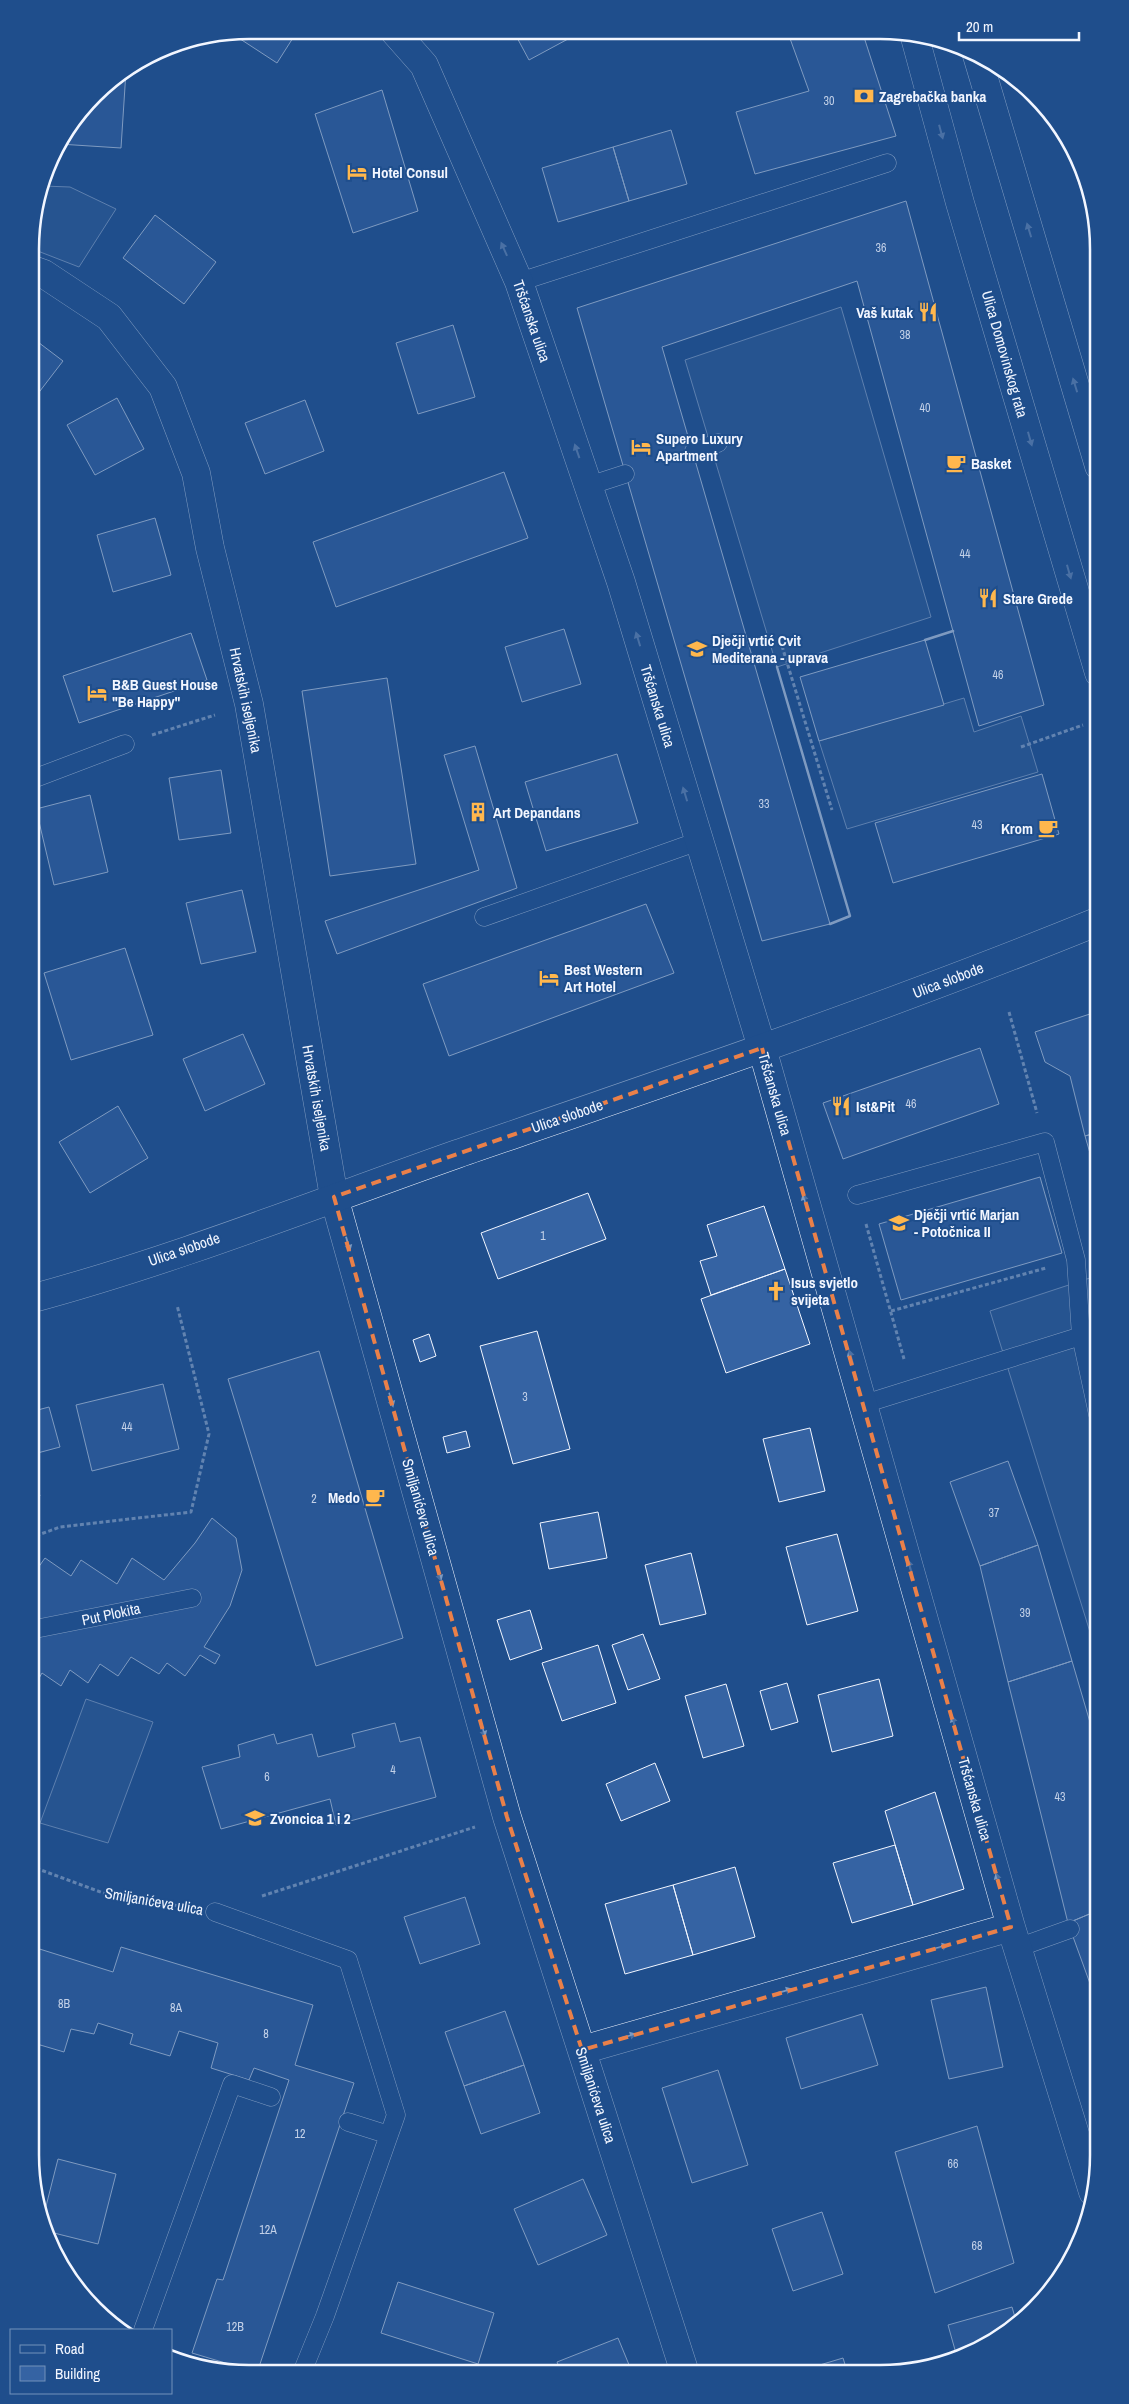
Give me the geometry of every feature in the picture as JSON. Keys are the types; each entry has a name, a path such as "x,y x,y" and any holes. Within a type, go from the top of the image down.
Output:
{"street":[{"name":"Tršćanska ulica","path":"401,39 424,65 519,282 621,582 762,1048 1014,1937 1089,2178"},
{"name":"Ulica Domovinskog rata","path":"916,42 960,203 1090,643"},
{"path":"980,64 1090,436"},
{"name":"Hrvatskih iseljenika","path":"39,272 109,317 163,387 196,473 210,548 249,704 334,1197"},
{"name":"Ulica slobode","path":"39,1295 164,1257 762,1048 889,1003 1090,925"},
{"name":"Smiljanićeva ulica","path":"334,1197 507,1817 682,2365"},
{"path":"582,2050 1014,1937"}],"lane":[{"path":"519,282 887,162"},
{"path":"694,451 718,443"},
{"path":"588,486 625,474"},
{"path":"39,777 125,744"},
{"path":"484,917 699,841"},
{"path":"857,1195 1045,1142 1076,1260 1081,1313 1081,1336 1090,1378"},
{"path":"864,1404 1081,1336"},
{"name":"Put Plokita","path":"39,1628 192,1598"},
{"path":"215,1912 348,1960 396,2115 325,2316 305,2365"},
{"path":"1014,1937 1070,1930"},
{"path":"143,2329 232,2084 271,2098"},
{"path":"348,2122 388,2135"}],"path":[{"path":"782,646 832,810"},
{"path":"125,744 249,704"},
{"path":"1021,747 1083,725"},
{"path":"1009,1012 1045,1142"},
{"path":"857,1195 913,1389"},
{"path":"891,1311 1076,1260"},
{"path":"39,1535 60,1527 191,1512 209,1434 177,1305"},
{"name":"Smiljanićeva ulica","path":"39,1869 106,1894 215,1912 507,1817"}],"highlighted area":[{"path":"762,1048 1011,1927 582,2050 507,1817 334,1197"}],"shaded area":[{"path":"49,186 70,187 116,209 79,267 39,251 39,235"},
{"path":"841,307 931,617 777,667 685,360"},
{"path":"964,698 974,732 1021,716 1038,772 847,829 819,741"},
{"path":"1090,1278 1090,1632 990,1311"},
{"path":"86,1699 153,1722 108,1843 40,1823"}],"building":[{"path":"240,39 292,39 277,63"},
{"path":"518,39 568,39 529,60"},
{"path":"790,39 865,39 896,136 755,174 736,112 809,91"},
{"path":"125,79 121,148 67,144 91,110"},
{"path":"382,90 418,211 353,233 315,114"},
{"path":"671,130 687,184 629,201 613,147"},
{"path":"613,147 629,201 558,222 542,168"},
{"path":"906,201 1044,705 979,726 857,281 662,347 830,924 762,941 577,308"},
{"path":"155,215 216,262 184,304 123,258"},
{"path":"453,325 475,397 418,414 396,343"},
{"path":"39,343 63,361 39,392"},
{"path":"117,398 144,449 95,475 67,425"},
{"path":"305,400 324,451 265,474 245,423"},
{"path":"504,472 528,538 336,607 313,542"},
{"path":"155,518 171,575 113,592 97,535"},
{"path":"564,629 581,684 522,702 505,647"},
{"path":"191,633 207,680 79,723 63,676"},
{"path":"925,640 944,705 819,741 800,677"},
{"path":"387,678 416,864 330,876 302,691"},
{"name":"Art Depandans","path":"475,746 517,888 337,954 325,921 479,870 444,755"},
{"path":"617,754 638,823 546,851 525,782"},
{"path":"221,770 231,833 179,840 169,778"},
{"path":"1042,774 1059,834 893,883 875,823"},
{"path":"90,795 108,872 54,885 39,822 39,808"},
{"path":"242,890 256,952 201,964 186,903"},
{"name":"Best Western Art Hotel","path":"646,904 674,973 449,1056 423,984"},
{"path":"125,948 153,1035 71,1060 44,973"},
{"path":"1090,1014 1090,1135 1085,1136 1070,1076 1045,1062 1035,1032"},
{"path":"243,1034 265,1084 205,1111 183,1059"},
{"path":"980,1048 999,1104 843,1159 823,1103"},
{"path":"118,1106 148,1158 90,1193 59,1142"},
{"path":"1090,1135 1090,1153 1085,1136"},
{"path":"1040,1177 1062,1253 901,1300 879,1224"},
{"path":"588,1193 606,1239 498,1279 481,1233"},
{"path":"764,1206 785,1269 711,1295 700,1261 717,1256 707,1225"},
{"path":"785,1269 810,1344 726,1373 701,1299"},
{"path":"537,1331 570,1449 513,1464 480,1346"},
{"path":"429,1334 436,1356 420,1362 413,1340"},
{"path":"319,1351 403,1638 316,1666 228,1379"},
{"path":"163,1384 179,1449 92,1471 76,1405"},
{"path":"49,1407 60,1447 39,1453 39,1410"},
{"path":"810,1428 825,1491 779,1502 763,1439"},
{"path":"466,1431 470,1447 447,1453 443,1437"},
{"path":"1008,1461 1038,1545 980,1566 950,1482"},
{"path":"598,1512 607,1558 549,1569 540,1523"},
{"path":"212,1518 236,1538 242,1570 230,1606 204,1647 220,1655 215,1664 200,1655 185,1676 167,1663 159,1674 131,1657 118,1676 100,1664 88,1683 70,1670 61,1686 42,1673 39,1678 39,1566 45,1558 71,1576 81,1560 117,1584 132,1558 164,1580 195,1543"},
{"path":"837,1534 858,1611 807,1625 786,1547"},
{"path":"1038,1545 1072,1661 1008,1682 980,1566"},
{"path":"691,1553 706,1614 660,1625 645,1565"},
{"path":"530,1610 542,1649 510,1660 497,1620"},
{"path":"643,1634 660,1679 628,1690 612,1645"},
{"path":"598,1645 616,1703 562,1721 542,1663"},
{"path":"1072,1661 1090,1722 1090,1914 1068,1923 1008,1682"},
{"path":"879,1679 893,1736 832,1752 818,1695"},
{"path":"787,1683 798,1722 771,1730 760,1691"},
{"path":"726,1684 744,1746 703,1758 685,1696"},
{"path":"395,1723 400,1742 420,1737 436,1797 336,1825 330,1799 221,1829 202,1767 240,1757 238,1745 274,1734 277,1744 312,1734 318,1757 355,1747 352,1734"},
{"path":"655,1763 670,1801 621,1821 606,1784"},
{"path":"935,1792 964,1889 913,1905 885,1811"},
{"path":"895,1845 913,1905 852,1923 833,1863"},
{"path":"735,1867 755,1937 693,1955 673,1885"},
{"path":"673,1885 693,1955 625,1974 605,1904"},
{"path":"465,1897 480,1944 420,1964 404,1917"},
{"path":"1090,1914 1090,1984 1068,1923"},
{"path":"121,1947 313,2005 295,2065 354,2083 260,2365 229,2364 192,2353 217,2279 223,2280 289,2080 254,2068 249,2080 211,2068 218,2043 179,2031 170,2056 130,2044 133,2034 98,2023 94,2034 71,2029 64,2052 39,2045 39,1949 113,1972"},
{"path":"986,1987 1003,2067 949,2079 931,2000"},
{"path":"505,2011 524,2065 464,2086 445,2032"},
{"path":"862,2014 878,2065 801,2089 786,2038"},
{"path":"524,2065 540,2113 481,2134 464,2086"},
{"path":"718,2070 748,2165 692,2183 662,2088"},
{"path":"977,2126 1014,2263 935,2293 895,2152"},
{"path":"58,2159 116,2174 98,2244 54,2233 46,2208"},
{"path":"583,2179 607,2235 538,2265 514,2209"},
{"path":"822,2212 843,2274 793,2291 772,2229"},
{"path":"398,2282 494,2313 478,2364 381,2333"},
{"path":"1012,2307 1015,2316 997,2330 973,2344 955,2351 948,2325"},
{"path":"618,2338 629,2365 558,2365 557,2362"},
{"path":"843,2358 845,2365 820,2365"}],"wall":[{"path":"925,640 953,631"},
{"path":"777,667 850,916 830,924"}],"place":[{"name":"Zagrebačka banka","path":"864,96"},
{"name":"Hotel Consul","path":"357,172"},
{"name":"Vaš kutak","path":"928,312"},
{"name":"Supero Luxury Apartment","path":"641,447"},
{"name":"Basket","path":"956,463"},
{"name":"Stare Grede","path":"988,598"},
{"name":"Dječji vrtić Cvit Mediterana - uprava","path":"697,649"},
{"name":"B&B Guest House \"Be Happy\"","path":"97,693"},
{"name":"Art Depandans","path":"478,812"},
{"name":"Krom","path":"1048,828"},
{"name":"Best Western Art Hotel","path":"549,978"},
{"name":"Ist&Pit","path":"841,1106"},
{"name":"Dječji vrtić Marjan - Potočnica II","path":"899,1223"},
{"name":"Isus svjetlo svijeta","path":"776,1291"},
{"name":"Medo","path":"375,1497"},
{"name":"Zvoncica 1 i 2","path":"255,1818"}]}
